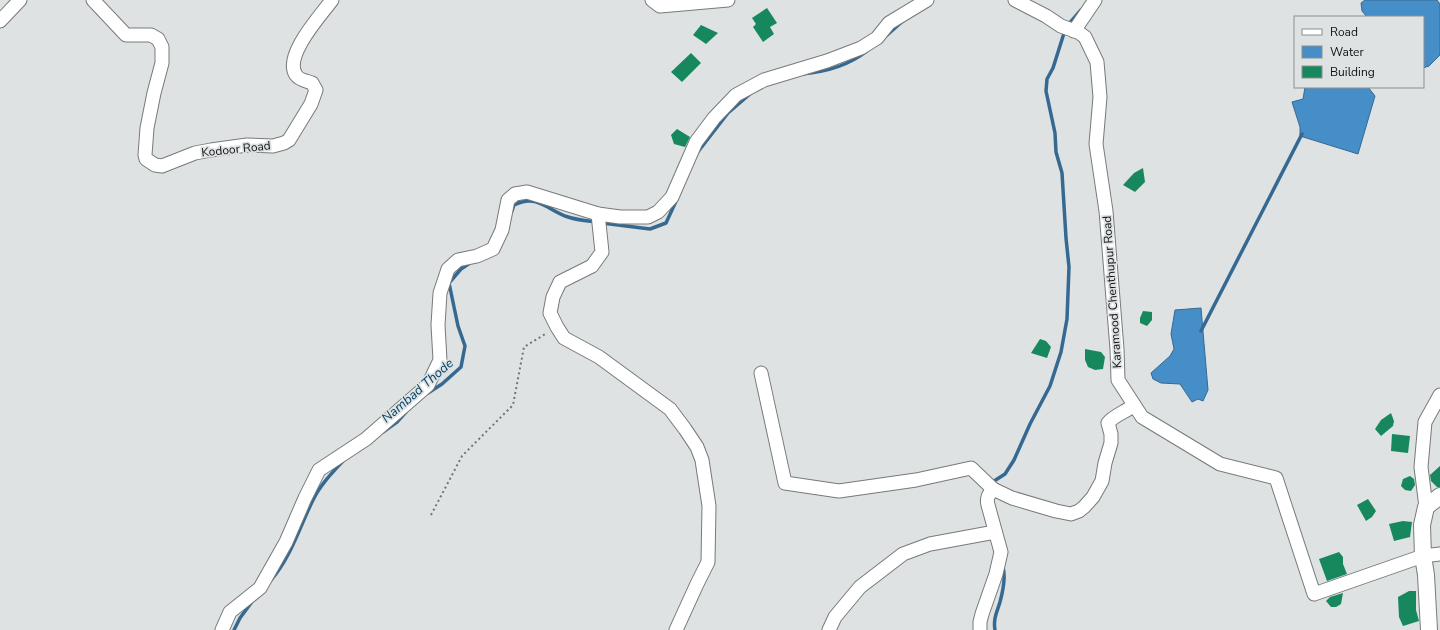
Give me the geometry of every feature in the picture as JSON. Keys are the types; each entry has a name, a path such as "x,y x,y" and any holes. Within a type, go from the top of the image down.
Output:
{"street":[{"path":"0,21 20,0"},
{"name":"Kodoor Road","path":"93,0 126,35 151,36 158,39 162,47 162,63 147,128 145,155 146,159 155,165 162,166 195,153 247,145 273,146 289,140 311,104 316,90 312,83 295,75 293,66 294,59 297,50 306,35 332,0"},
{"path":"652,0 660,6 686,2 728,0"},
{"path":"222,630 230,612 260,588 286,542 319,470 366,439 428,385 440,360 438,325 440,293 448,269 458,260 477,256 493,250 502,230 508,200 515,194 527,192 598,214 620,217 648,217 658,212 672,197 696,142 714,118 736,95 764,80 827,61 861,48 877,38 889,22 927,0"},
{"name":"Karamood Chenthupur Road","path":"1015,0 1046,16 1061,26 1085,37 1097,62 1100,97 1096,144 1106,211 1118,380 1142,417 1220,464 1276,478 1314,594 1423,556"},
{"path":"1069,29 1095,0"},
{"path":"598,214 602,252 592,266 560,282 554,294 550,313 556,327 564,338 599,357 670,409 686,428 697,447 702,460 709,506 708,562 696,584 676,630"},
{"path":"760,373 785,484 839,491 916,480 971,468 999,491 1032,505 1071,514 1079,511 1093,498 1102,481 1105,463 1111,443 1111,434 1108,423 1110,420 1134,405"},
{"path":"1429,630 1422,525 1426,507 1421,467 1425,422 1440,395"},
{"path":"980,630 982,614 996,574 1000,552 987,500 989,494 999,491"},
{"path":"1426,507 1440,496"},
{"path":"830,630 835,617 860,586 903,554 930,544 995,532"},
{"path":"1423,556 1440,554"}],"path":[{"path":"431,515 462,456 513,405 524,347 556,327"}],"water":[{"path":"1365,0 1437,0 1440,4 1440,55 1429,66 1424,68 1424,16 1366,16 1362,11 1361,3"},
{"path":"1305,88 1369,88 1375,96 1358,154 1300,136 1300,127 1292,102 1303,99"},
{"path":"1201,308 1208,390 1203,401 1198,399 1192,402 1180,384 1161,383 1153,379 1151,373 1170,356 1174,349 1171,334 1175,310"}],"building":[{"path":"767,8 777,23 770,27 774,34 763,42 753,27 756,24 752,18"},
{"path":"701,25 718,33 706,44 693,35"},
{"path":"691,53 701,63 682,82 671,72"},
{"path":"677,129 690,137 685,147 674,144 671,135"},
{"path":"1143,168 1145,182 1135,192 1123,185 1134,173"},
{"path":"1143,311 1152,312 1152,320 1147,326 1140,323 1140,318"},
{"path":"1040,339 1046,341 1051,347 1047,358 1031,353"},
{"path":"1085,349 1101,352 1105,357 1103,369 1095,370 1088,367 1085,360"},
{"path":"1391,413 1394,421 1393,426 1381,436 1375,429 1381,420"},
{"path":"1392,434 1410,436 1408,453 1391,451"},
{"path":"1440,466 1440,487 1437,487 1431,481 1430,475"},
{"path":"1410,476 1414,479 1415,485 1411,491 1405,490 1401,486 1403,479"},
{"path":"1368,499 1376,511 1372,517 1366,521 1357,505"},
{"path":"1403,521 1412,522 1410,537 1394,541 1389,524"},
{"path":"1339,552 1343,557 1343,564 1347,574 1327,581 1319,559"},
{"path":"1409,591 1416,591 1416,610 1419,621 1403,626 1399,617 1398,597"},
{"path":"1343,593 1341,604 1336,607 1331,607 1326,601 1330,597"}],"waterway":[{"path":"1068,25 1081,10"},
{"name":"Nambad Thode","path":"886,36 904,20"},
{"path":"991,483 1005,474 1014,460 1030,424 1050,386 1061,352 1067,319 1069,267 1062,173 1056,152 1055,133 1046,91 1047,79 1053,68 1065,30"},
{"name":"Nambad Thode","path":"802,74 820,72 836,67 852,61 867,51"},
{"name":"Nambad Thode","path":"697,153 728,113 750,94"},
{"path":"1201,331 1302,134"},
{"name":"Nambad Thode","path":"602,223 650,229 666,223 677,199"},
{"name":"Nambad Thode","path":"512,211 514,205 530,201 542,204 568,217 596,222"},
{"name":"Nambad Thode","path":"428,393 442,384 461,367 465,346 458,326 449,283 461,269 470,263"},
{"name":"Nambad Thode","path":"383,432 397,422 406,412"},
{"name":"Nambad Thode","path":"271,580 290,551 319,489 343,461"},
{"path":"995,630 995,619 1004,584 1003,567"},
{"name":"Nambad Thode","path":"234,630 240,618 254,599"}]}
